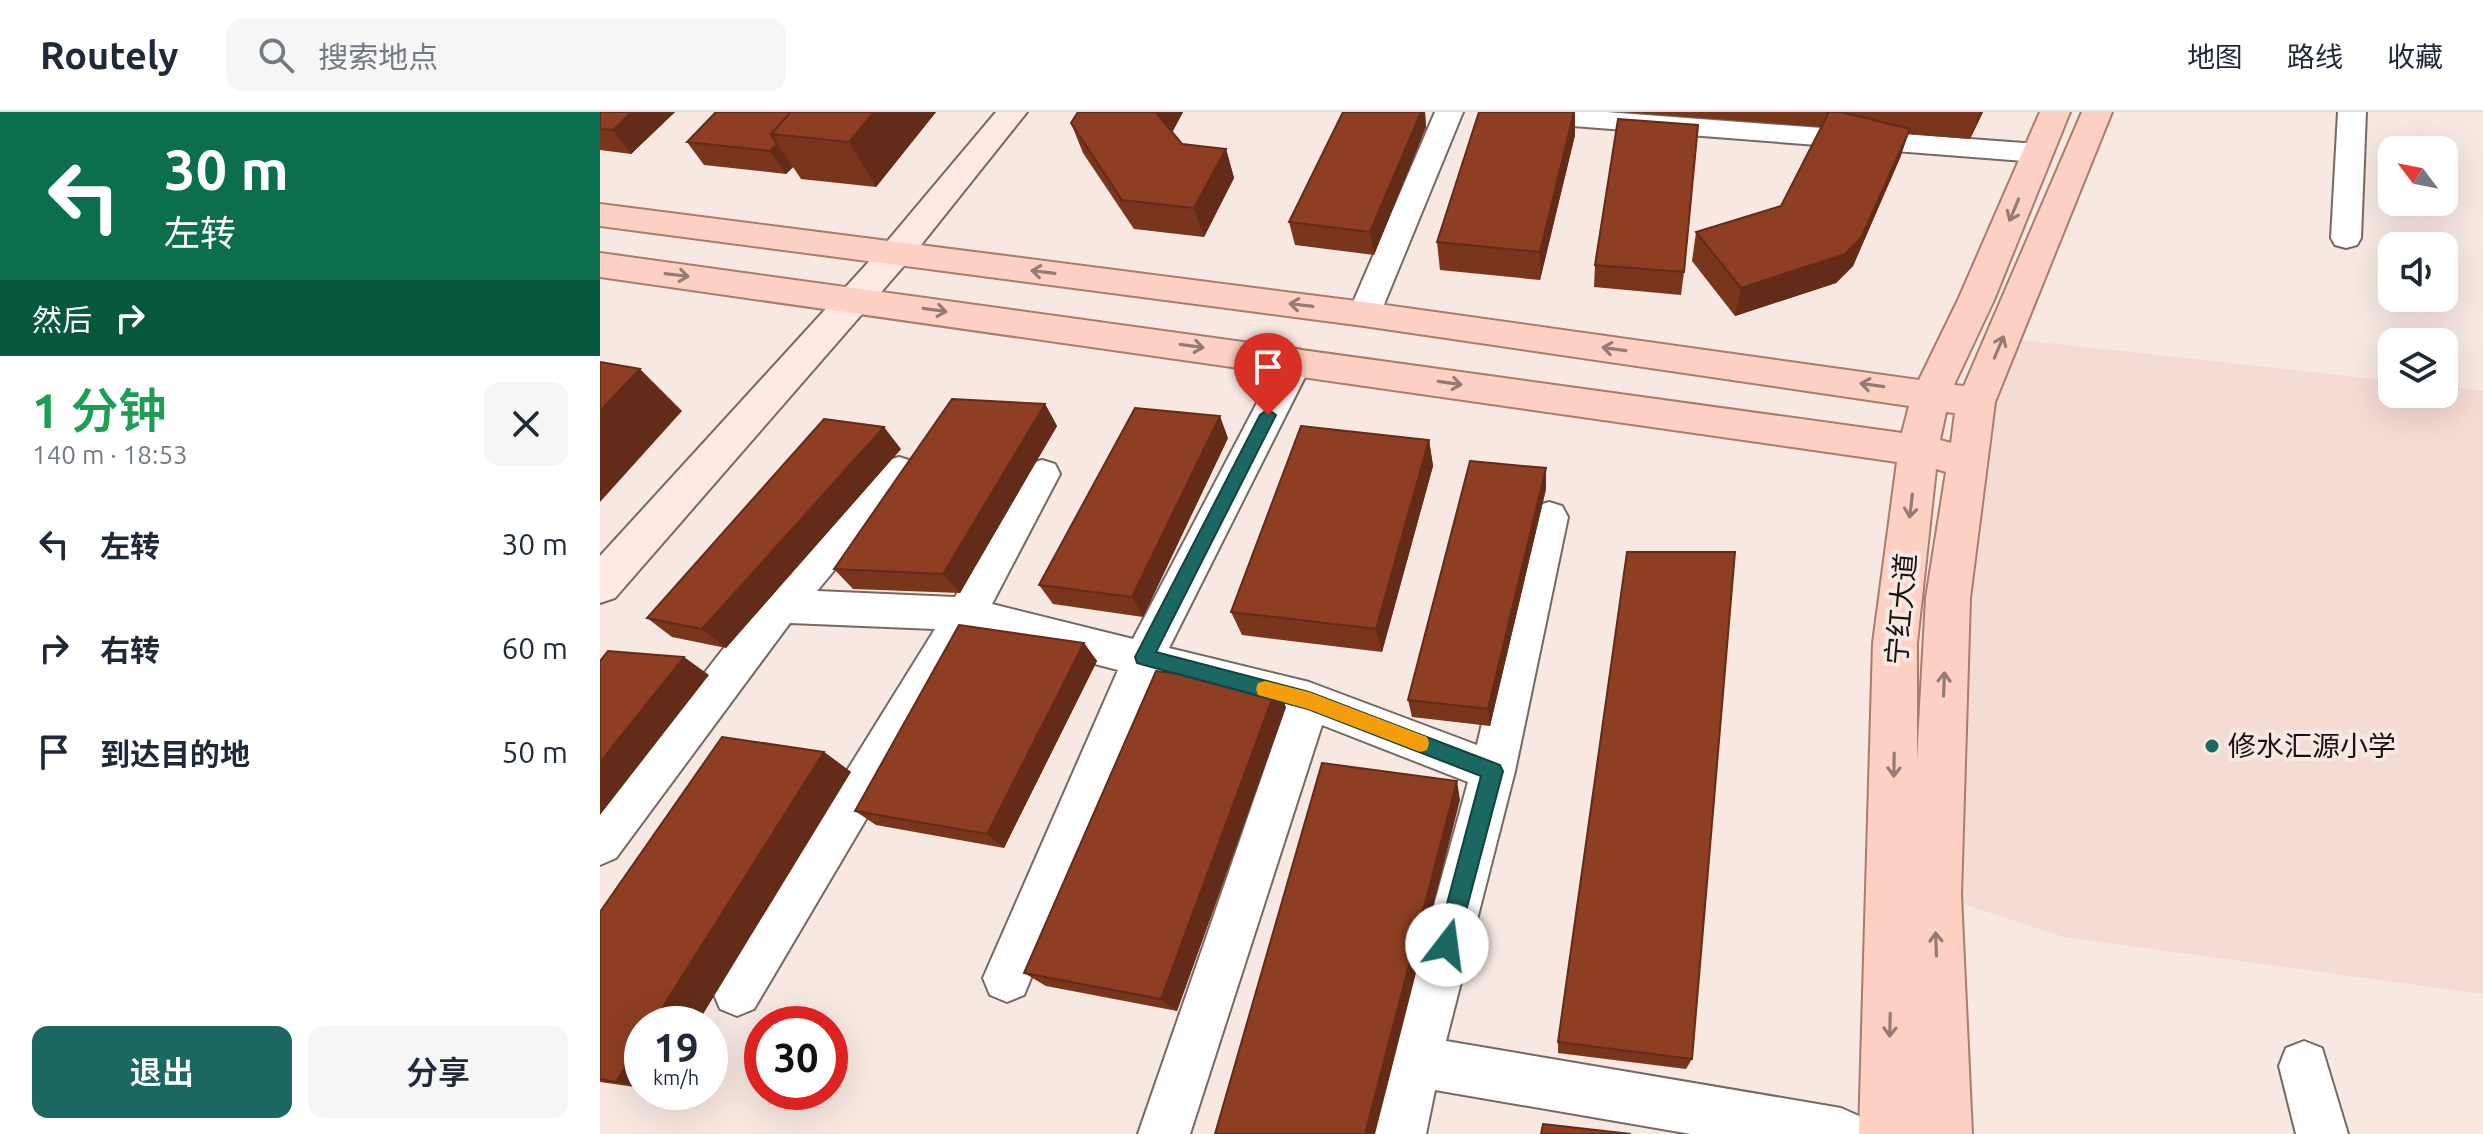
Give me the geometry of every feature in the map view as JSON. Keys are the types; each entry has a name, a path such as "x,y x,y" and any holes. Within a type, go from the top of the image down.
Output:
{"main road":[{"path":"600,585 897,252 1012,112"},
{"name":"宁红大道","path":"1888,1134 1895,643 1918,450 1931,394 1976,300 2055,112"},
{"name":"宁红大道","path":"1943,1134 1935,895 1948,598 1976,402 2097,112"},
{"path":"600,215 1364,314 1976,402"},
{"path":"600,265 1918,450 1967,462"}],"street":[{"path":"1364,314 1449,112"},
{"path":"1494,112 2038,153"},
{"path":"2346,238 2352,112"},
{"path":"1007,978 1144,657 1296,361"},
{"path":"600,843 780,606 899,471"},
{"path":"737,992 966,614 1042,474"},
{"path":"1400,1134 1416,1061 1493,771 1549,517"},
{"path":"780,606 966,614 1309,701 1493,771"},
{"path":"1164,1134 1309,701"},
{"path":"1416,1061 1841,1134"},
{"path":"2304,1066 2322,1134"}],"shaded area":[{"name":"修水汇源小学","path":"2003,338 2378,379 2378,408 2458,408 2458,388 2483,391 2483,994 2064,937 1935,895 1948,598"}],"building":[{"path":"600,112 632,112 613,130 600,129"},
{"path":"716,112 791,112 771,134 777,144 770,151 687,142"},
{"path":"791,112 874,112 849,142 771,134"},
{"path":"1078,112 1158,112 1182,144 1226,149 1194,208 1122,200 1071,123"},
{"path":"1343,112 1421,112 1370,232 1289,222"},
{"path":"1479,112 1574,112 1540,252 1437,242"},
{"path":"1829,112 1841,112 1910,129 1861,238 1845,254 1741,288 1696,232 1781,206"},
{"path":"1618,119 1698,125 1684,272 1595,265"},
{"path":"600,362 640,369 600,411"},
{"path":"952,399 1045,404 943,574 834,569"},
{"path":"1135,408 1220,416 1132,597 1039,585"},
{"path":"824,419 884,427 702,629 647,618"},
{"path":"1301,426 1429,440 1376,629 1231,612"},
{"path":"1470,461 1546,468 1488,709 1408,700"},
{"path":"1627,552 1735,552 1692,1059 1558,1042"},
{"path":"959,625 1084,643 987,834 855,811"},
{"path":"608,651 684,657 600,762 600,661"},
{"path":"1156,671 1277,686 1161,999 1024,973"},
{"path":"722,737 824,752 663,1006 624,1006 624,1069 616,1082 600,1079 600,912"},
{"path":"1322,763 1457,781 1365,1134 1215,1134"},
{"path":"1543,1124 1631,1134 1541,1134"}],"slow traffic":[{"path":"1265,689 1309,701 1420,743"}],"place":[{"name":"修水汇源小学","path":"2212,746"}],"route":[{"path":"1268,415 1144,657 1309,701 1493,771 1447,945"}]}
